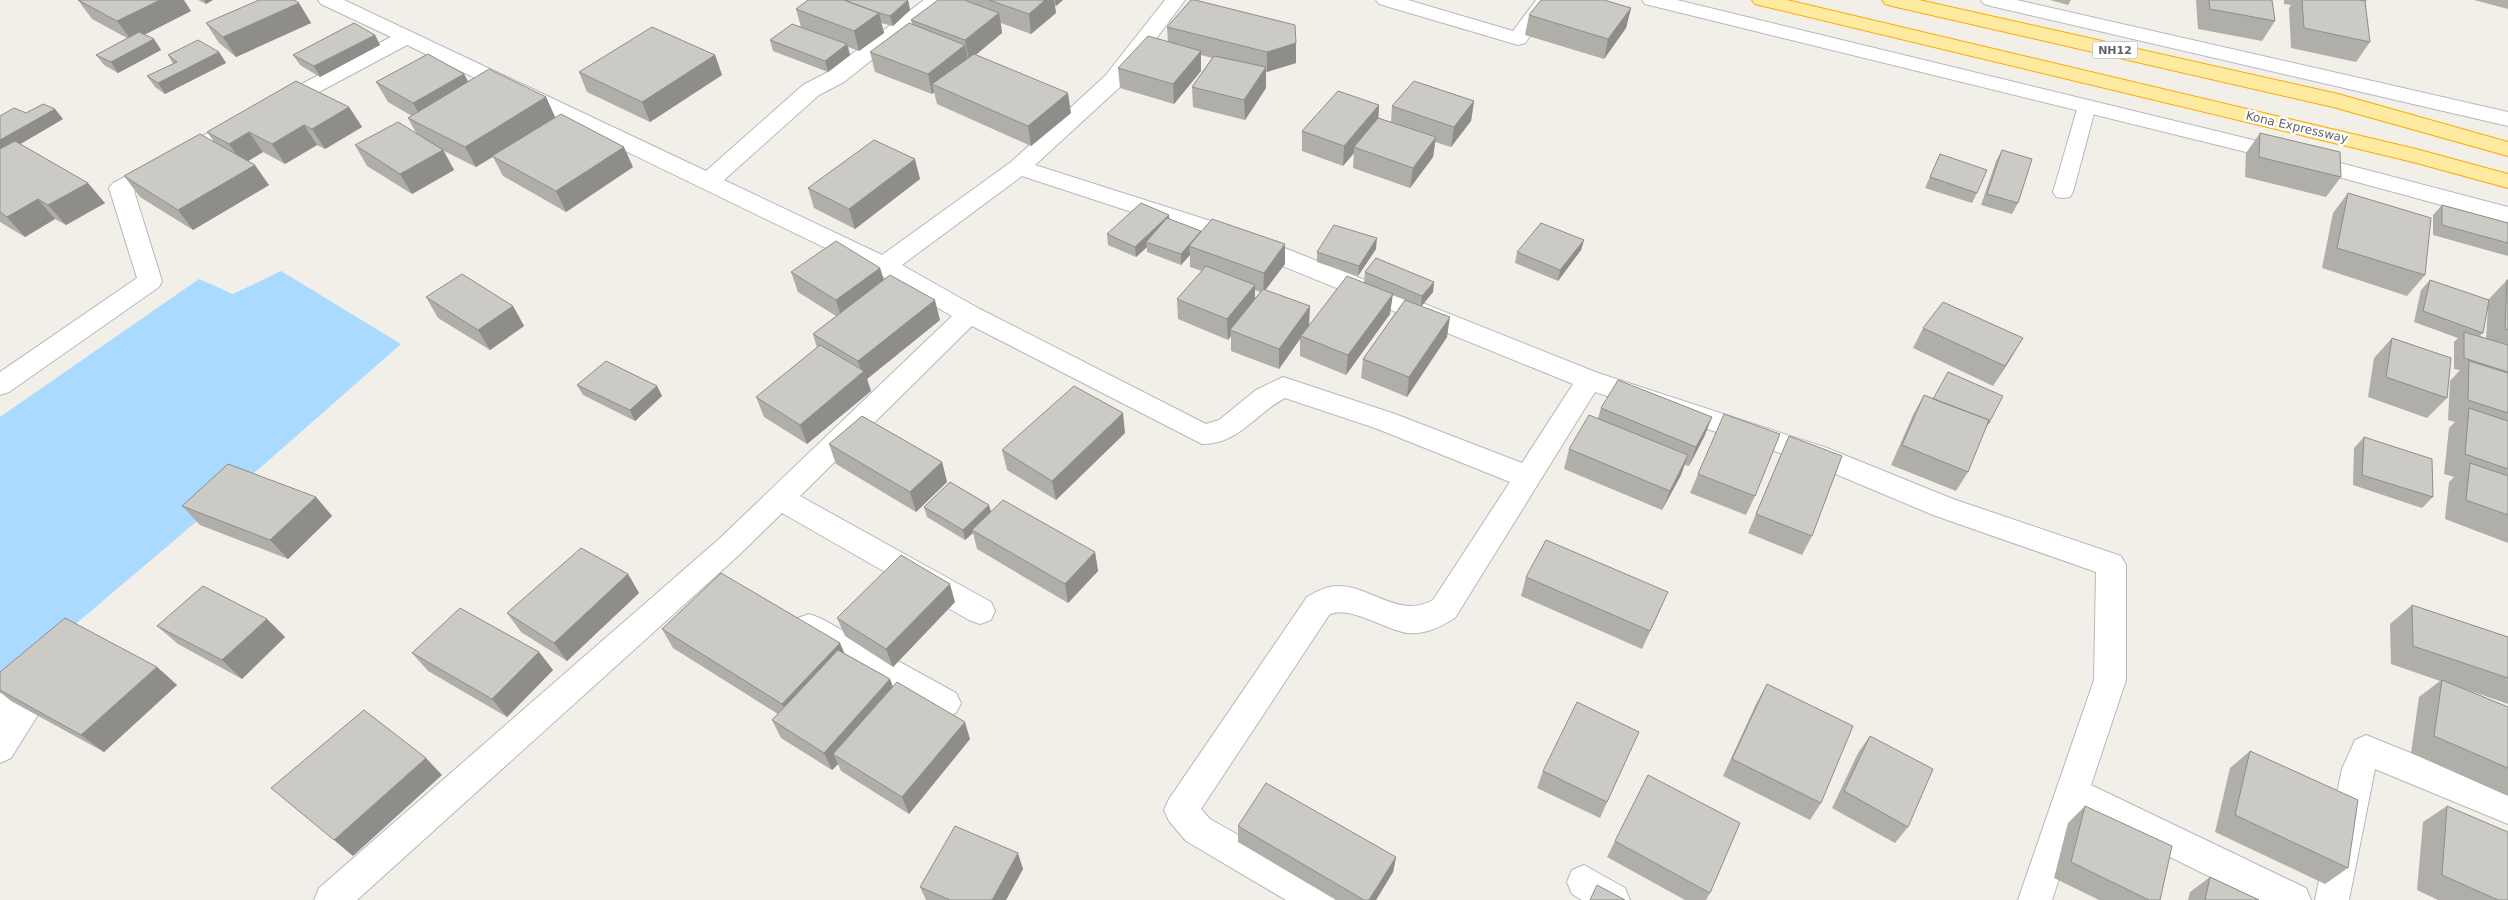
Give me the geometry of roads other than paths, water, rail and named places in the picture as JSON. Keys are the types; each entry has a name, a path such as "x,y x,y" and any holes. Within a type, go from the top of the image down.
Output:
{"highway":[{"name":"Kona Expressway","path":"1762,0 2416,156 2508,181"},
{"name":"NH12","path":"1892,0 2338,101 2508,149"}],"street":[{"path":"328,0 884,266 969,314 1202,434 1213,435 1228,429 1265,397 1283,387 1385,421 1528,477"},
{"path":"709,181 811,90 836,77 937,0"},
{"path":"884,266 1019,167 1113,81 1175,0"},
{"path":"1386,0 1518,39 1546,0"},
{"path":"1652,0 2253,147 2508,215"},
{"path":"1991,0 2508,119"},
{"path":"0,385 150,280 121,188 406,37"},
{"path":"1019,167 1234,237 1589,380 1817,455 1943,507 2111,564 2110,680 2035,900"},
{"path":"331,900 718,576 779,498 969,314"},
{"path":"1319,900 1198,830 1181,810 1318,606 1330,599 1346,600 1407,620 1427,619 1444,609 1589,380"},
{"path":"779,498 980,611"},
{"path":"782,612 945,703"},
{"path":"0,707 23,713 0,748"},
{"path":"2332,900 2358,770 2366,750 2508,808"},
{"path":"2072,792 2294,900"},
{"path":"1584,882 1613,900"}],"lane":[{"path":"2063,192 2087,106"}],"water":[{"path":"281,271 401,344 268,461 0,688 0,417 199,279 233,294"}]}
